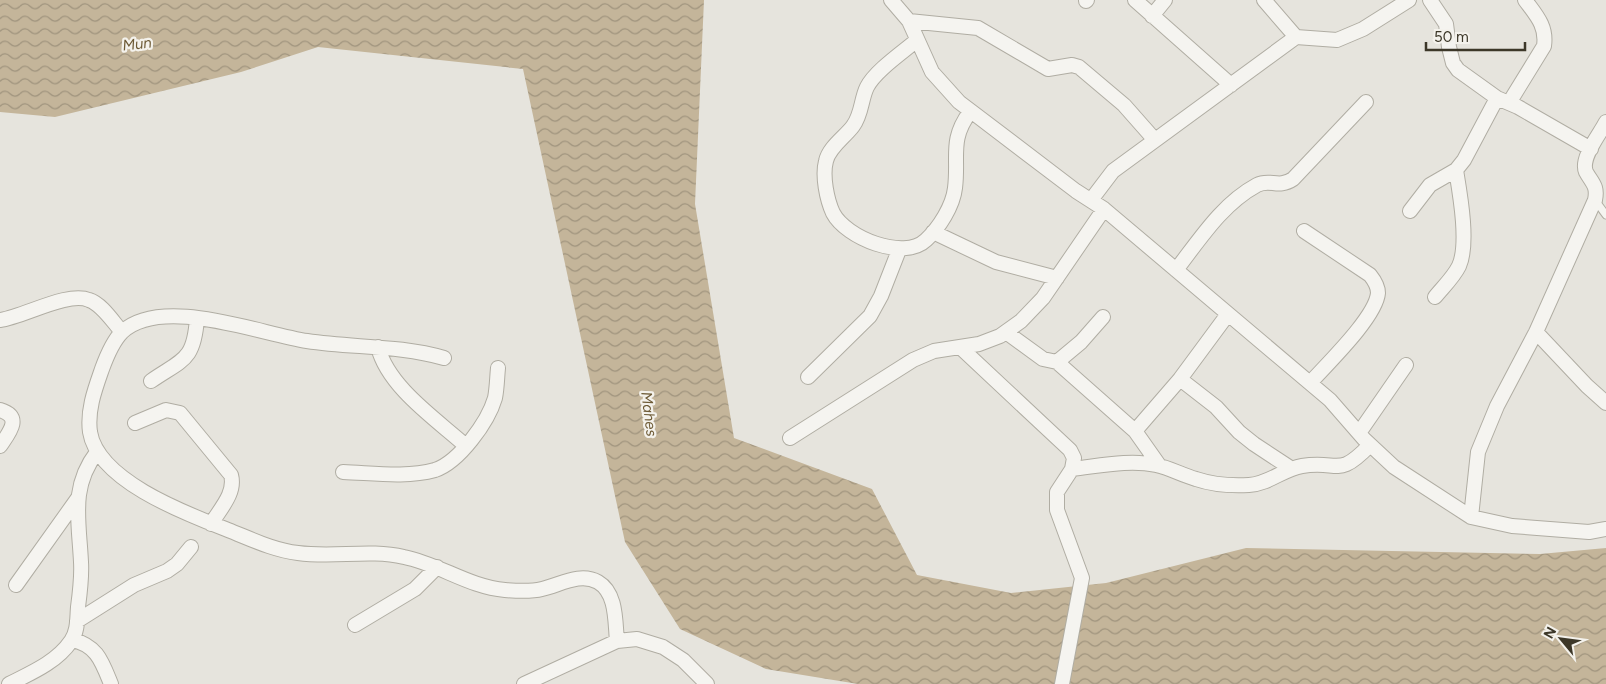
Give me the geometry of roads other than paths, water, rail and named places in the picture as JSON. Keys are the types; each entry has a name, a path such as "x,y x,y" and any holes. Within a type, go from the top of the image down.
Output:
{"street":[{"path":"891,0 909,21 932,72 970,112 1104,209 1330,400 1370,445 1394,467 1470,517 1512,526 1589,532 1606,529"},
{"path":"1135,0 1231,85"},
{"path":"1152,16 1165,0"},
{"path":"1264,0 1296,37"},
{"path":"1091,200 1113,170 1296,37 1337,40 1363,29 1409,0"},
{"path":"1430,0 1446,24 1453,63 1458,70 1503,101 1591,149"},
{"path":"1410,211 1430,185 1456,170 1503,101 1544,46 1546,35 1542,23 1525,0"},
{"path":"909,21 969,26 987,33 1048,69 1072,64 1079,67 1124,105 1154,139"},
{"path":"917,40 868,84 857,118 826,161 825,176 834,214 858,237 899,250 911,248 925,241 950,205 955,189 956,137 960,124 970,112"},
{"path":"1176,270 1227,206 1258,184 1285,184 1293,179 1366,102"},
{"path":"1470,517 1478,452 1497,406 1536,332 1596,200 1597,190 1585,166 1591,149 1606,122"},
{"path":"1435,297 1454,274 1461,256 1462,206 1456,170"},
{"path":"790,438 913,360 934,351 979,344 1006,332 1026,315 1057,278 1104,209"},
{"path":"1304,231 1370,275 1376,283 1378,293 1369,314 1351,338 1310,383"},
{"path":"933,232 996,262 1057,278"},
{"path":"808,377 870,316 881,296 899,250"},
{"path":"0,320 60,301 89,299 122,332"},
{"path":"1135,431 1180,379 1228,314"},
{"path":"444,358 416,350 308,341 221,321 180,316 148,318 122,332 105,359 92,398 90,431 97,452 142,493 179,511 271,547 299,553 365,552 392,554 422,560 478,585 500,590 524,591 542,589 574,579 597,581 605,588 612,599 617,641"},
{"path":"1058,362 1081,342 1103,317"},
{"path":"150,381 188,355 193,347 197,318"},
{"path":"1006,332 1043,359 1058,362 1135,431 1159,466"},
{"path":"1536,332 1587,386 1606,403"},
{"path":"378,347 381,359 397,383 466,446"},
{"path":"960,348 1070,450 1074,458 1072,469 1057,492 1057,510 1082,578 1062,684"},
{"path":"1359,433 1406,364"},
{"path":"343,472 401,474 436,469 450,461 466,446 487,416 494,399 498,368"},
{"path":"1180,379 1216,407 1246,438 1292,469"},
{"path":"0,410 8,412 13,419 12,429 0,446"},
{"path":"135,423 166,410 180,412 231,475 233,482 231,491 211,524"},
{"path":"1072,469 1140,463 1159,466 1211,483 1248,485 1267,482 1292,469 1312,464 1339,467 1356,460 1370,445"},
{"path":"9,684 40,669 58,656 72,640 77,621 81,563 78,497 82,477 97,452"},
{"path":"16,585 78,497"},
{"path":"77,621 134,585 167,571 177,564 191,547"},
{"path":"355,625 415,588 437,567"},
{"path":"524,684 617,641 638,639 663,647 683,660 708,684"},
{"path":"72,640 83,643 100,655 111,684"}],"lane":[{"path":"1596,200 1606,215"}],"water":[{"path":"0,0 704,0 695,204 734,438 872,489 917,575 1011,593 1106,583 1246,548 1540,554 1606,548 1606,684 858,684 766,669 680,629 625,542 523,69 318,47 241,72 55,117 0,112"}],"water label":[{"name":"Mun","path":"137,44"},
{"name":"Mahes","path":"649,414"}]}
